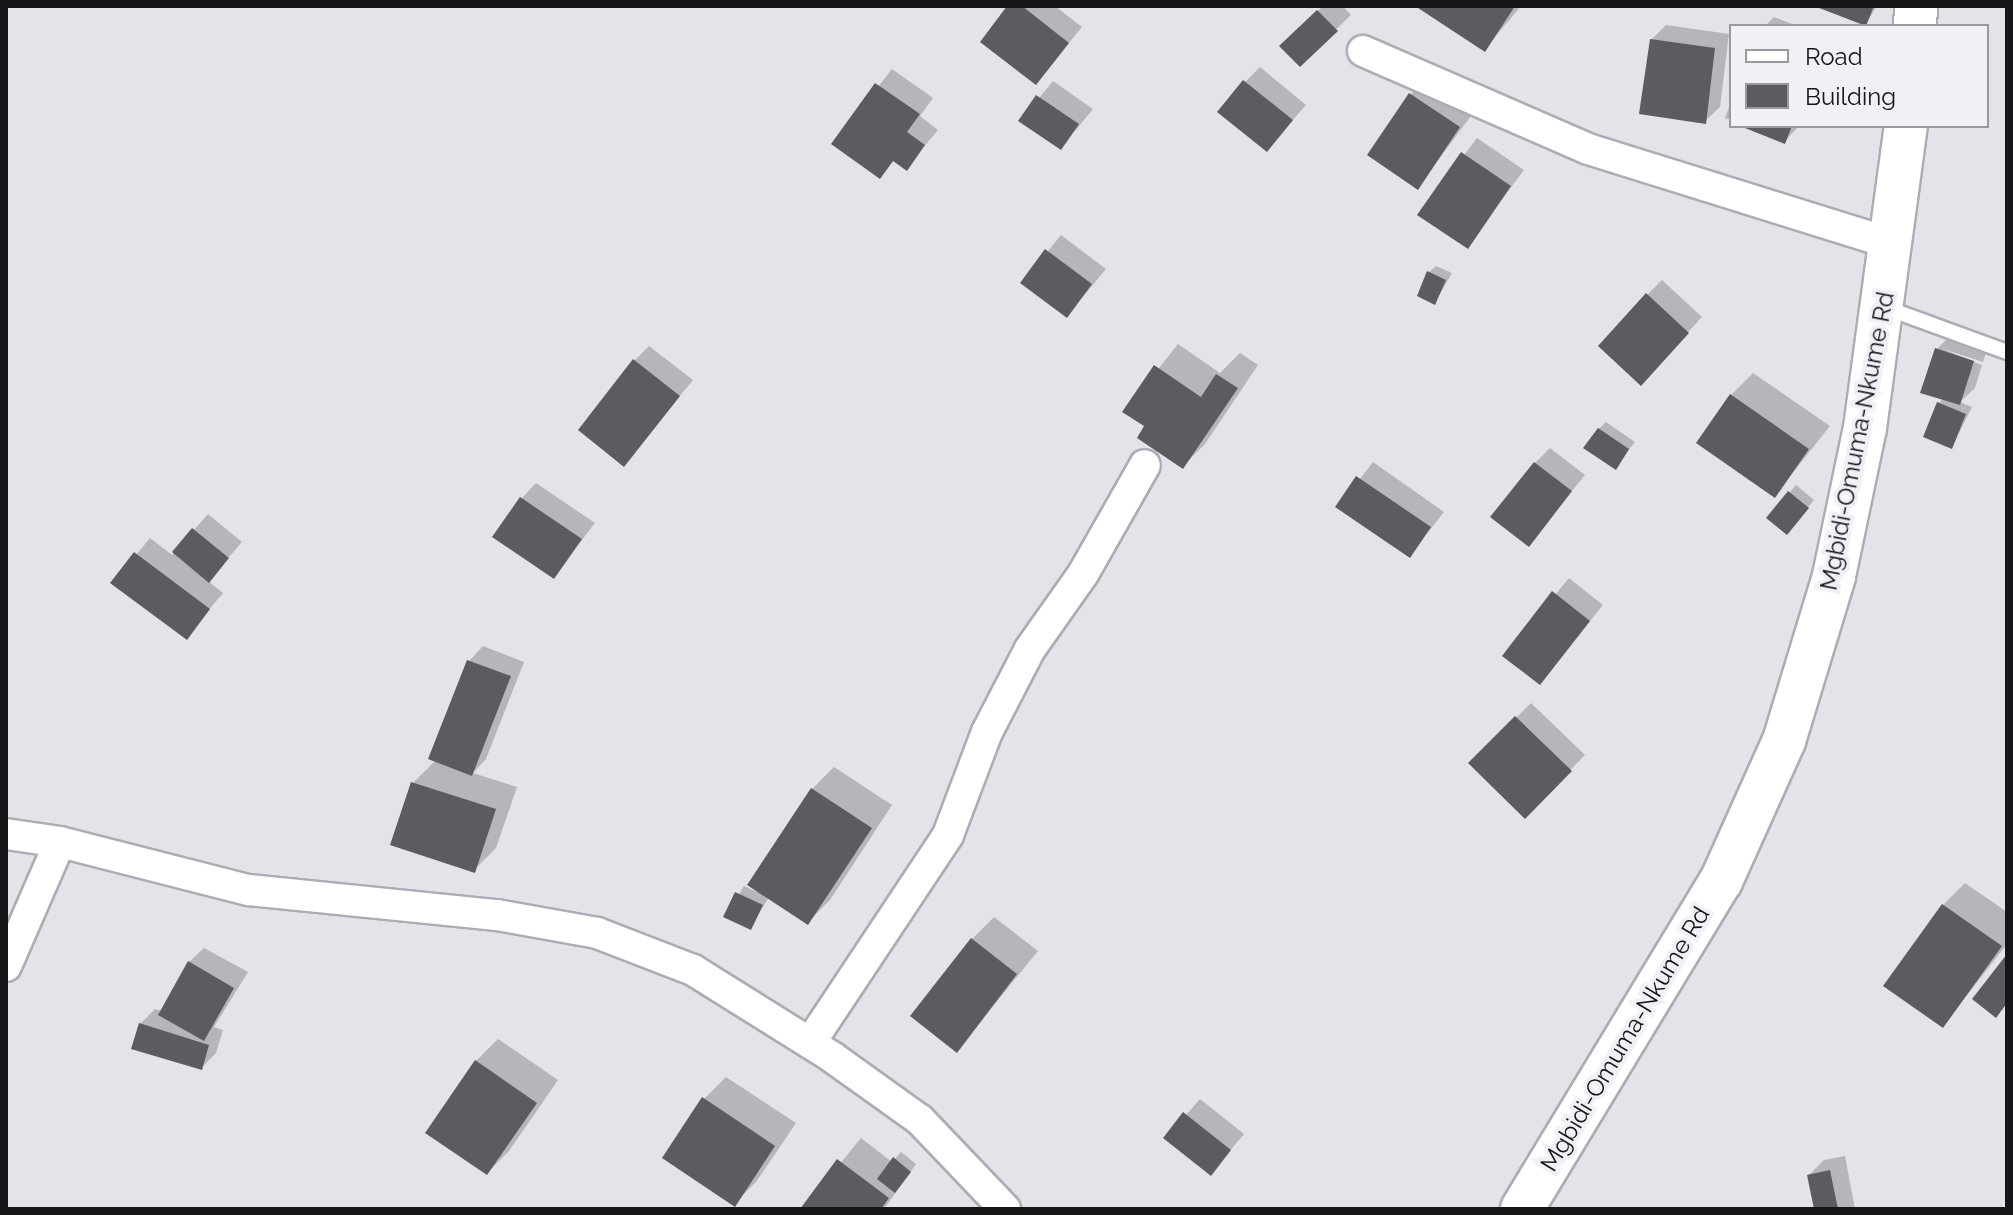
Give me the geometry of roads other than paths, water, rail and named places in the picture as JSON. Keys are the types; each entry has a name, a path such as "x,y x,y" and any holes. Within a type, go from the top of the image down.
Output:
{"street":[{"path":"1363,51 1588,149 1893,244"},
{"name":"Mgbidi-Omuma-Nkume Rd","path":"1522,1209 1721,881 1784,741 1834,576 1884,307 1906,128"},
{"path":"810,1043 948,835 987,732 1030,649 1083,574 1145,465"},
{"path":"6,834 60,842 249,890 497,915 597,933 693,970 810,1043 920,1120 1005,1209"},
{"path":"6,966 60,842"}],"lane":[{"path":"1884,307 2007,352"}]}
